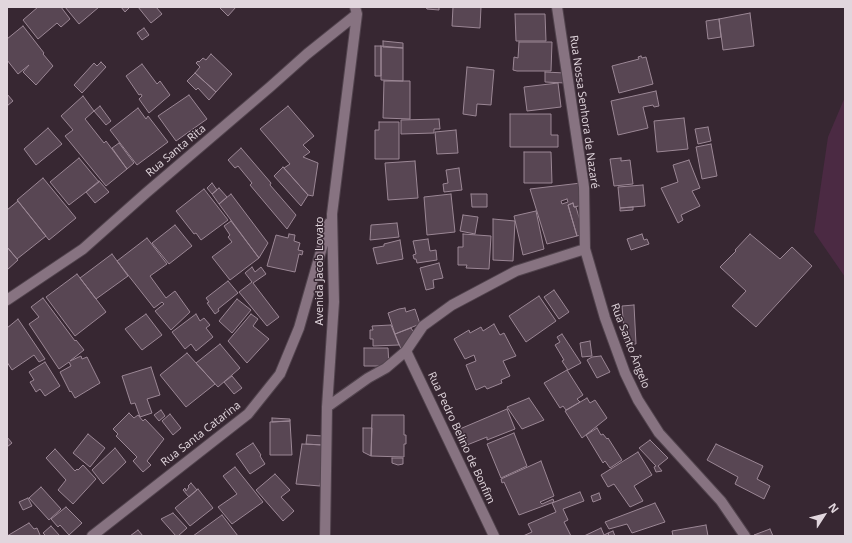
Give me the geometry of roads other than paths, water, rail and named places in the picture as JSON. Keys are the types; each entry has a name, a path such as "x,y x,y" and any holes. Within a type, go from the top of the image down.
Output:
{"street":[{"name":"Rua Nossa Senhora de Nazaré","path":"557,7 584,186 585,249"},
{"name":"Avenida Jacob Lovato","path":"325,536 327,407 334,302 332,214 356,10"},
{"name":"Rua Santa Rita","path":"7,300 83,249 270,87 356,10"},
{"name":"Rua Santa Catarina","path":"92,536 248,414 280,374 299,328 332,214"},
{"path":"327,407 368,378 386,368 406,351 423,326 452,305 516,271 585,249"},
{"name":"Rua Santo Ângelo","path":"585,249 605,318 625,373 638,400 658,433 721,501 745,536"},
{"name":"Rua Pedro Belino de Bonfim","path":"406,351 494,536"}]}
